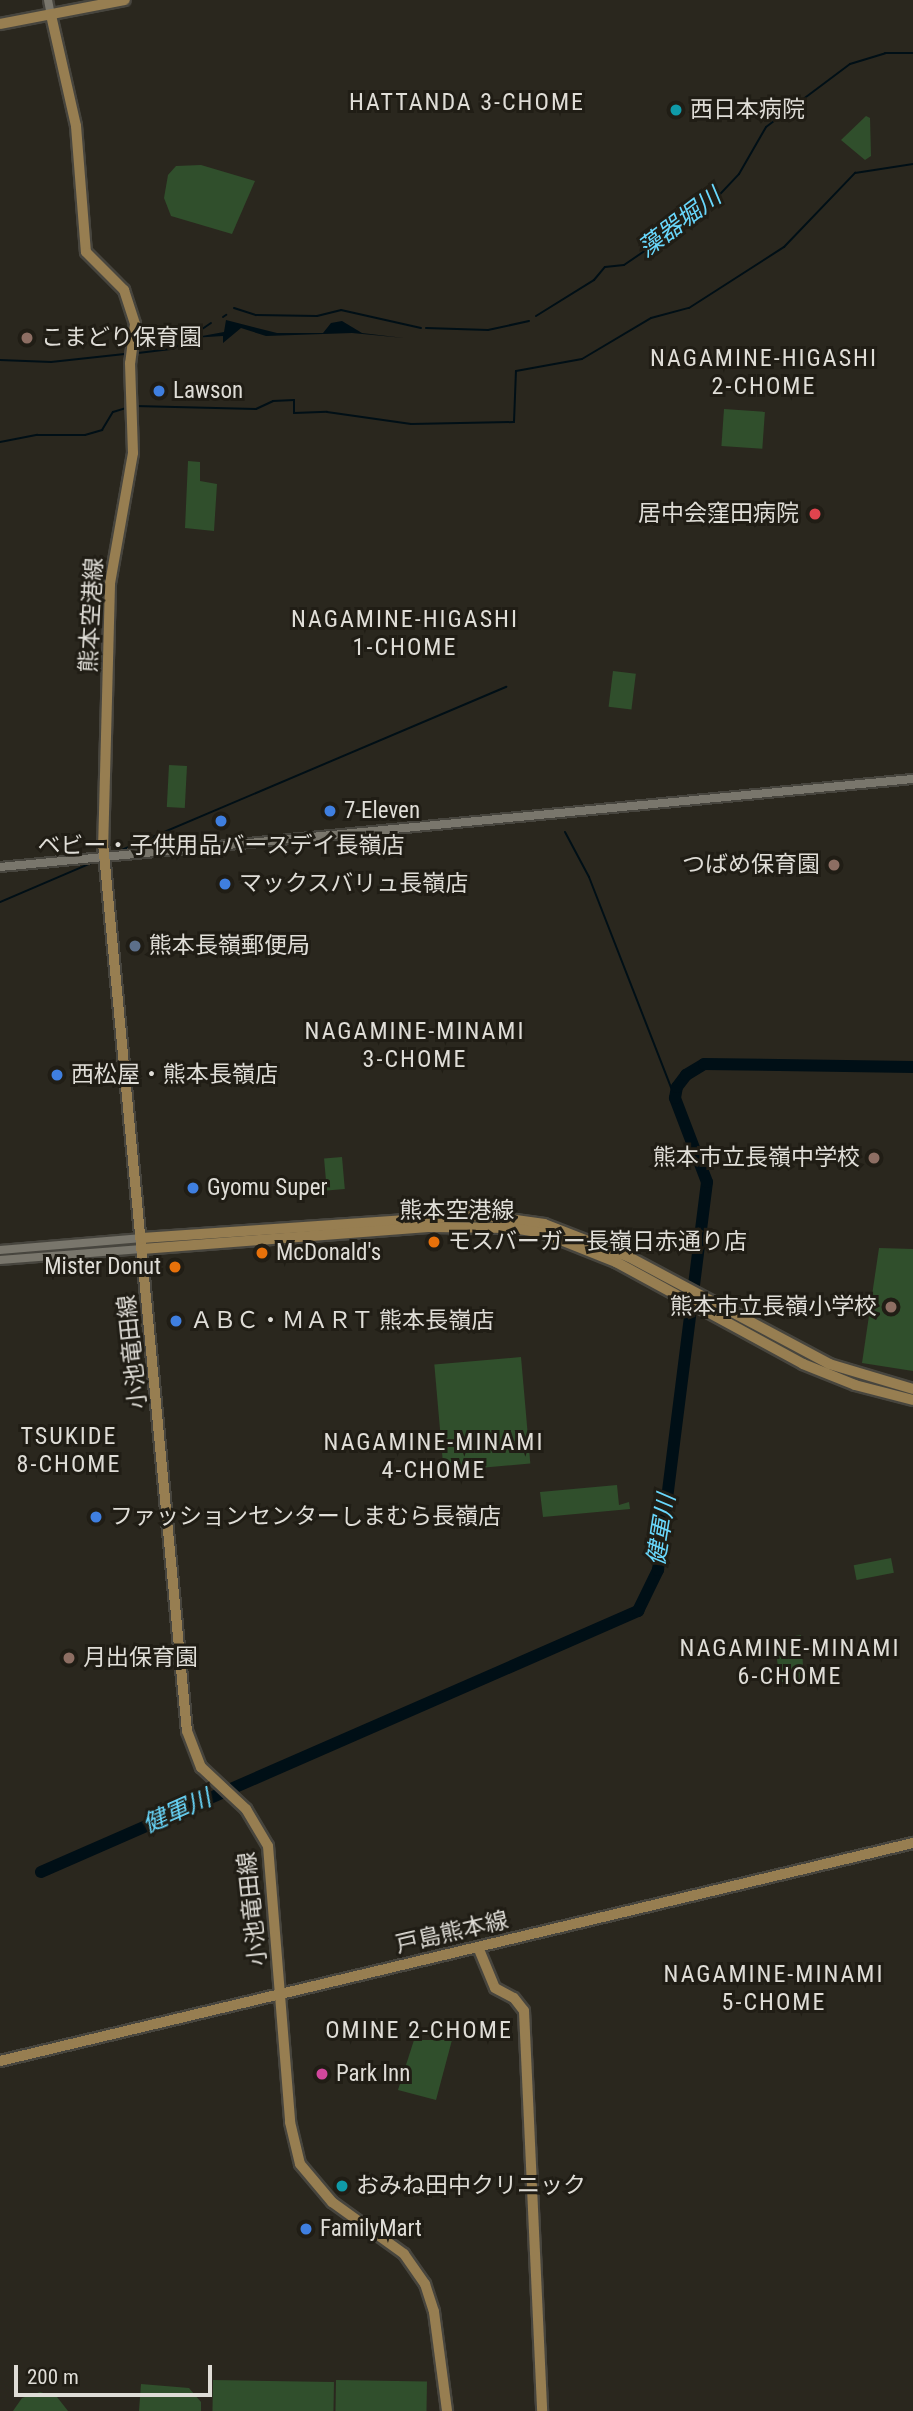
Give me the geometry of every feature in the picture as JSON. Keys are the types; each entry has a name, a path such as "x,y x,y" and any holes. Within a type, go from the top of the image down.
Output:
{"main road":[{"path":"0,24 125,0"},
{"name":"熊本空港線","path":"51,15 76,126 86,252 124,290 134,314 133,453 110,584 104,857 142,1244"},
{"name":"熊本空港線","path":"142,1244 450,1217 488,1216 544,1224 629,1257 829,1364 913,1389"},
{"name":"熊本空港線","path":"142,1244 428,1227 489,1227 543,1233 615,1262 803,1364 855,1385 913,1400"},
{"name":"小池竜田線","path":"142,1244 187,1731 201,1767 258,1823 268,1846 290,2122 300,2164 332,2202 404,2254 425,2284 434,2312 447,2411"},
{"name":"戸島熊本線","path":"0,2061 913,1843"},
{"path":"478,1947 495,1987 514,1998 524,2011 542,2411"}],"street":[{"path":"48,0 51,15"},
{"path":"0,867 913,779"},
{"path":"0,1250 142,1244"},
{"path":"0,1260 142,1244"}],"green space":[{"path":"866,116 870,118 871,156 865,160 841,140"},
{"path":"201,165 255,181 232,234 171,216 164,198 168,175 176,166"},
{"path":"724,409 765,412 762,449 721,446"},
{"path":"188,461 200,462 200,481 217,484 214,531 185,528"},
{"path":"613,671 636,674 631,710 609,707"},
{"path":"169,765 187,766 185,808 167,807"},
{"path":"342,1157 345,1189 327,1190 324,1159"},
{"name":"熊本市立長嶺小学校","path":"879,1248 913,1249 913,1371 862,1363"},
{"path":"521,1357 530,1464 444,1471 434,1365"},
{"path":"617,1485 619,1505 629,1502 630,1509 543,1517 540,1492"},
{"path":"891,1558 894,1573 857,1580 854,1565"},
{"path":"801,1635 804,1682 780,1682 776,1652 782,1638"},
{"path":"414,2040 452,2040 436,2100 398,2090"},
{"path":"213,2380 334,2382 333,2411 212,2411"},
{"path":"336,2380 427,2382 426,2411 335,2411"},
{"path":"141,2384 189,2388 201,2402 201,2411 139,2411"},
{"path":"40,2392 57,2397 68,2411 13,2411 22,2398"}],"shaded area":[{"path":"226,320 277,333 323,333 331,323 342,321 362,333 404,338 352,333 266,336 241,328 223,343 223,336 191,338 224,332"}],"waterway":[{"name":"藻器堀川","path":"536,316 594,280 605,267 624,265 706,209 739,174 766,127 850,64 885,53 913,53"},
{"path":"135,406 256,409 273,401 294,400 294,413 327,412 411,424 514,422 516,371 582,359 651,318 689,308 784,247 855,173 913,164"},
{"name":"藻器堀川","path":"234,308 256,315 317,316 341,310 421,328"},
{"name":"藻器堀川","path":"426,328 488,330 529,321"},
{"name":"藻器堀川","path":"138,353 173,349 211,323"},
{"name":"藻器堀川","path":"0,360 51,362 125,354"},
{"path":"0,442 37,435 85,435 102,430 113,412 126,408"},
{"path":"117,852 506,687"},
{"path":"565,832 589,877 675,1098"},
{"path":"0,902 96,861"},
{"name":"健軍川","path":"41,1872 638,1611 658,1570 707,1182 675,1098 677,1087 686,1075 704,1064 913,1067"}],"place":[{"name":"西日本病院","path":"676,110"},
{"name":"こまどり保育園","path":"27,338"},
{"name":"Lawson","path":"159,391"},
{"name":"居中会窪田病院","path":"815,514"},
{"name":"7-Eleven","path":"330,811"},
{"name":"ベビー・子供用品バースデイ長嶺店","path":"221,821"},
{"name":"つばめ保育園","path":"834,865"},
{"name":"マックスバリュ長嶺店","path":"225,884"},
{"name":"熊本長嶺郵便局","path":"135,946"},
{"name":"西松屋・熊本長嶺店","path":"57,1075"},
{"name":"熊本市立長嶺中学校","path":"874,1158"},
{"name":"Gyomu Super","path":"193,1188"},
{"name":"モスバーガー長嶺日赤通り店","path":"434,1242"},
{"name":"McDonald's","path":"262,1253"},
{"name":"Mister Donut","path":"175,1267"},
{"name":"熊本市立長嶺小学校","path":"891,1307"},
{"name":"ＡＢＣ・ＭＡＲＴ 熊本長嶺店","path":"176,1321"},
{"name":"ファッションセンターしまむら長嶺店","path":"96,1517"},
{"name":"月出保育園","path":"69,1658"},
{"name":"Park Inn","path":"322,2074"},
{"name":"おみね田中クリニック","path":"342,2186"},
{"name":"FamilyMart","path":"306,2229"}],"district":[{"name":"HATTANDA 3-CHOME","path":"467,103"},
{"name":"NAGAMINE-HIGASHI 2-CHOME","path":"764,373"},
{"name":"NAGAMINE-HIGASHI 1-CHOME","path":"405,634"},
{"name":"NAGAMINE-MINAMI 3-CHOME","path":"415,1046"},
{"name":"TSUKIDE 8-CHOME","path":"69,1451"},
{"name":"NAGAMINE-MINAMI 4-CHOME","path":"434,1457"},
{"name":"NAGAMINE-MINAMI 6-CHOME","path":"790,1663"},
{"name":"NAGAMINE-MINAMI 5-CHOME","path":"774,1989"},
{"name":"OMINE 2-CHOME","path":"419,2031"}]}
